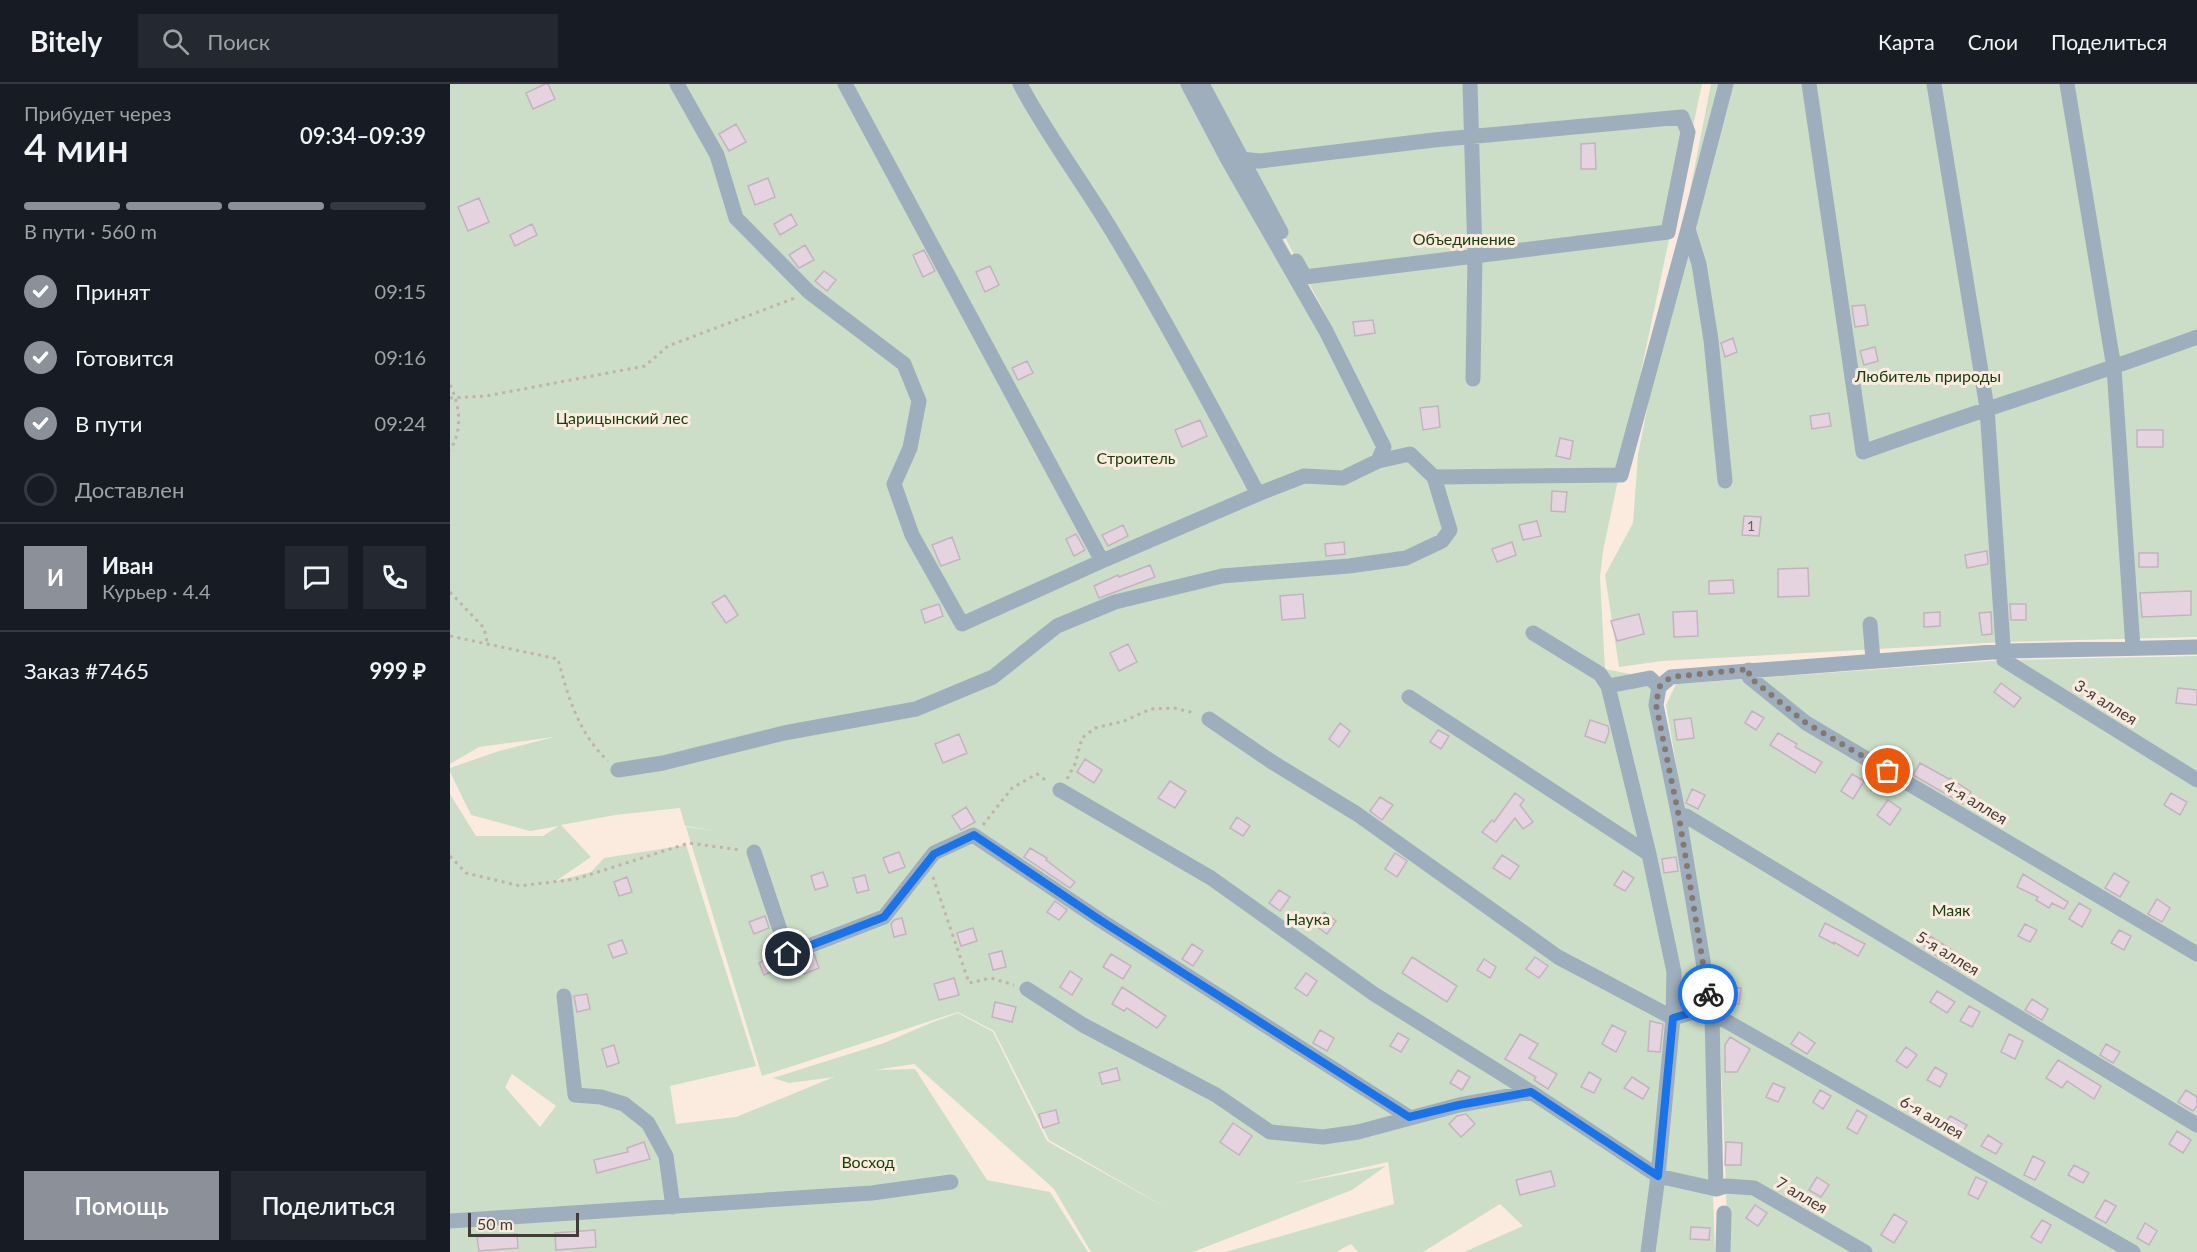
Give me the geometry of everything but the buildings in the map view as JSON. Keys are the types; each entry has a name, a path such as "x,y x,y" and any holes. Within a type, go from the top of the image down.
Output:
{"street":[{"path":"618,770 663,763 784,733 916,709 993,677 1058,626 1114,602 1222,576 1349,566 1406,558 1442,541 1450,530 1434,477 1410,454 1378,461 1343,478 1304,477 1258,494 962,624 912,535 894,484 910,448 919,401 904,364 809,292 736,218 717,155 677,84"},
{"path":"845,84 1102,561"},
{"path":"1020,84 1039,120 1111,229 1196,375 1258,494"},
{"path":"1188,84 1228,160 1326,331 1384,447 1378,461"},
{"path":"1202,84 1241,159 1305,276 1668,232 1688,132 1683,117 1473,137 1260,161 1241,159"},
{"path":"1470,84 1475,255 1473,379"},
{"path":"1434,477 1621,475 1726,84"},
{"path":"1809,84 1863,452 1987,408 2114,368 2197,337"},
{"path":"1934,84 1987,408 2005,651"},
{"path":"2067,84 2114,368 2133,648"},
{"path":"1688,229 1699,264 1706,308 1725,481"},
{"path":"1870,624 1873,660"},
{"path":"1533,633 1600,674 1608,686 1649,854 1674,972 1673,1018 1658,1176 1648,1252"},
{"path":"1716,1189 1711,1010 1679,817 1656,705 1659,687 1671,677 1749,669 2005,651 2197,647"},
{"name":"3-я аллея","path":"2005,651 2004,660 2197,780"},
{"name":"4-я аллея","path":"1749,669 1749,677 1806,723 2197,954"},
{"path":"1608,686 1650,678 1659,687"},
{"path":"1409,697 1649,854"},
{"path":"1209,719 1272,762 1357,814 1558,957 1673,1018 1704,1009 1711,1010"},
{"path":"1060,790 1211,878 1374,994 1531,1092 1658,1176"},
{"name":"5-я аллея","path":"1679,817 1686,816 2197,1125"},
{"path":"754,852 788,954 884,917 934,854 974,835 1100,920 1409,1117"},
{"path":"1027,989 1083,1025 1216,1095 1270,1132 1323,1137 1358,1132 1459,1105 1531,1092"},
{"path":"564,996 575,1095 601,1097 624,1104 648,1123 666,1156 673,1207"},
{"name":"6-я аллея","path":"1711,1010 1719,1017 2133,1252"},
{"name":"7 аллея","path":"1658,1176 1716,1189 1726,1186 1754,1188 1865,1252"},
{"path":"450,1221 872,1193 951,1182"},
{"path":"1723,1252 1724,1213"}],"path":[{"path":"450,398 486,396 645,366 668,346 809,292"},
{"path":"450,385 460,413 456,440 450,450"},
{"path":"450,592 483,628 488,646"},
{"path":"450,636 488,646 558,659 573,709 593,747 618,770"},
{"path":"974,835 1012,788 1037,774 1060,790 1075,764 1082,738 1095,728 1124,721 1151,709 1174,708 1209,719"},
{"path":"450,856 466,873 520,886 576,879 688,843 754,852"},
{"path":"928,862 969,983 991,978 1027,989"}],"green space":[{"path":"450,84 1198,84 1340,342 1204,84 1702,84 1603,551 1600,578 1605,669 1650,678 1702,985 1700,1001 1706,1016 1713,1171 1704,1186 1713,1194 1715,1252 1464,1252 1523,1226 1500,1204 1423,1252 1358,1252 1351,1244 1336,1252 1225,1252 1394,1204 1388,1162 1292,1184 1386,1166 1352,1190 1193,1252 1091,1252 1054,1189 914,1064 875,1070 915,1069 987,1180 1050,1192 1088,1252 450,1252 450,794 476,836 543,836 559,826 530,831 471,815 450,772 450,768 499,751 554,737 479,747 450,764","holes":["680,808 685,826 713,830 686,827 762,1076 958,1012 994,1031 1049,1140 1170,1210 1047,1141 993,1032 958,1013 884,1043 773,1078 789,1083 834,1077 736,1117 676,1124 670,1086 756,1066 686,845 604,858 591,872 556,881 591,857 561,825 615,815","512,1074 556,1106 540,1127 505,1087"]},
{"name":"Любитель природы","path":"1711,84 2197,84 2197,637 2004,642 1662,661 1619,667 1605,575 1633,523 1638,455"},
{"name":"Маяк","path":"2197,656 2197,1252 1727,1252 1719,1017 1666,705 1676,684 2004,660"}],"way so far":[{"path":"1708,994 1679,817 1656,705 1659,687 1671,677 1749,669 1749,677 1806,723 1888,771"}],"route":[{"path":"788,954 884,917 934,854 974,835 1100,920 1409,1117 1531,1092 1658,1176 1673,1018 1704,1009 1709,1004 1708,994"}],"park label":[{"name":"Объединение","path":"1464,239"},
{"name":"Царицынский лес","path":"622,418"},
{"name":"Строитель","path":"1136,458"},
{"name":"Наука","path":"1308,919"},
{"name":"Восход","path":"868,1162"}]}
